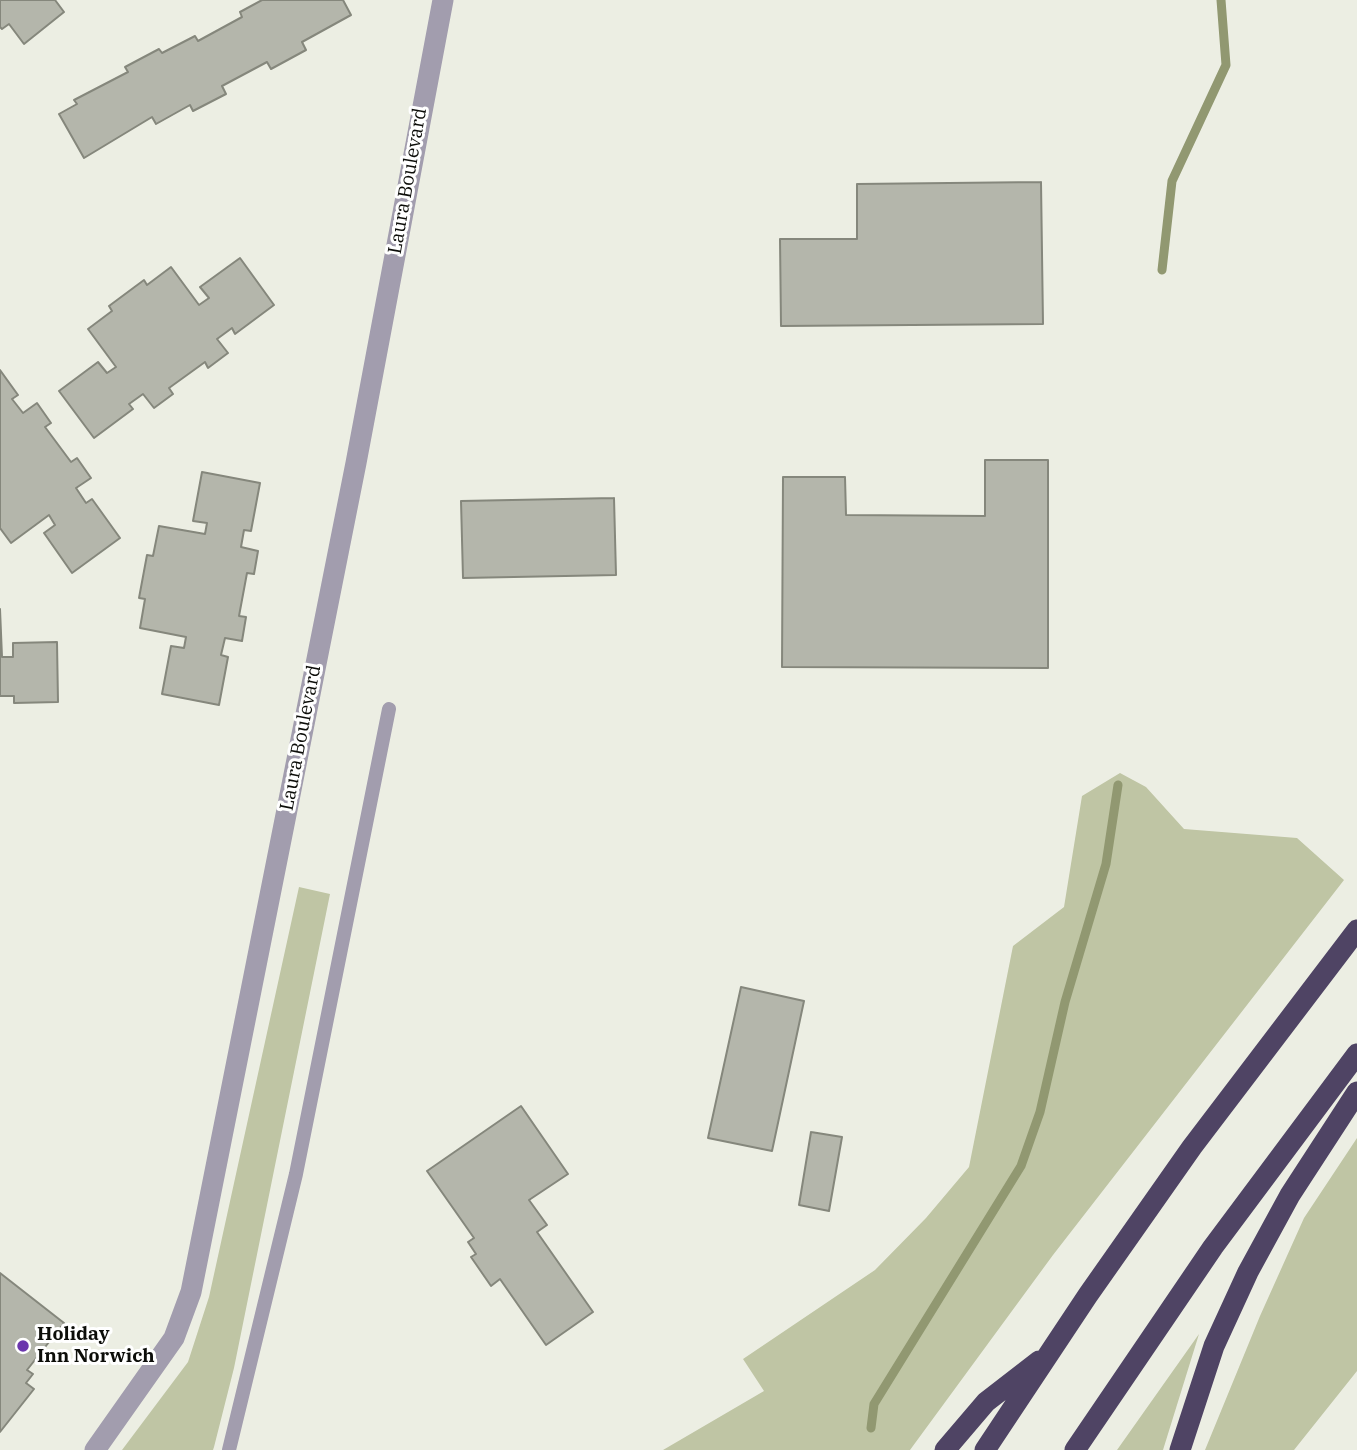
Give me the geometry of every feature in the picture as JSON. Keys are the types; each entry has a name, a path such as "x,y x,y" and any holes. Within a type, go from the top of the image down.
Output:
{"highway":[{"path":"985,1450 1192,1147 1357,930"},
{"path":"1076,1450 1213,1247 1357,1054"},
{"path":"1180,1450 1214,1346 1248,1272 1290,1195 1357,1092"},
{"path":"945,1450 996,1393 1049,1353"}],"street":[{"name":"Laura Boulevard","path":"94,1450 174,1338 191,1292 356,463 443,0"}],"lane":[{"path":"229,1450 296,1174 389,709"}],"green space":[{"path":"1120,773 1146,787 1184,829 1297,838 1344,880 1053,1255 910,1450 663,1450 764,1391 743,1359 875,1270 926,1218 969,1167 1013,946 1064,907 1082,796"},
{"path":"299,887 330,894 234,1368 214,1447 213,1450 122,1450 188,1362 209,1297"},
{"path":"1357,1138 1357,1371 1294,1450 1205,1450 1304,1218"},
{"path":"1199,1334 1163,1450 1117,1450"}],"building":[{"path":"0,0 55,0 64,12 24,44 9,24 2,29 0,27"},
{"path":"262,0 343,0 351,15 302,42 306,50 271,69 267,62 222,86 226,94 193,111 190,105 156,124 152,117 84,158 59,114 77,104 74,100 128,72 125,67 159,49 162,53 195,36 198,41 242,17 240,12"},
{"path":"1041,182 1043,324 781,326 780,239 857,239 857,184"},
{"path":"240,258 274,305 235,334 232,328 217,339 228,353 208,368 205,362 169,388 173,394 154,408 143,394 129,404 133,409 94,438 59,391 98,362 107,373 116,367 88,329 112,311 109,306 144,280 147,285 171,267 199,305 209,298 200,287"},
{"path":"0,370 18,395 12,399 23,413 37,403 51,423 45,427 71,462 77,458 91,478 76,488 86,503 92,499 120,538 72,573 44,533 55,525 49,515 11,543 0,528"},
{"path":"985,460 1048,460 1048,668 782,667 783,477 845,477 846,515 985,516"},
{"path":"202,472 260,483 251,531 244,530 241,547 258,551 254,574 247,573 239,616 246,617 242,641 225,638 221,655 228,657 219,705 162,694 171,646 184,648 186,637 140,628 145,599 139,598 147,555 153,556 159,526 205,534 207,523 193,521"},
{"path":"614,498 616,575 463,578 461,501"},
{"path":"0,609 2,657 13,657 13,643 57,642 58,702 14,703 14,696 0,696"},
{"path":"741,987 804,1001 772,1151 708,1138"},
{"path":"521,1106 568,1174 529,1200 547,1225 537,1232 593,1312 546,1345 500,1279 491,1286 471,1257 476,1254 468,1242 474,1238 427,1171"},
{"path":"811,1132 842,1137 829,1211 799,1205"},
{"name":"Holiday Inn Norwich","path":"0,1273 64,1323 27,1370 33,1374 26,1383 34,1389 0,1432"}],"waterway":[{"path":"1162,270 1172,181 1226,65 1221,0"},
{"path":"871,1428 874,1404 1021,1166 1040,1112 1065,1002 1106,864 1118,785"}],"place":[{"name":"Holiday Inn Norwich","path":"23,1346"}]}
